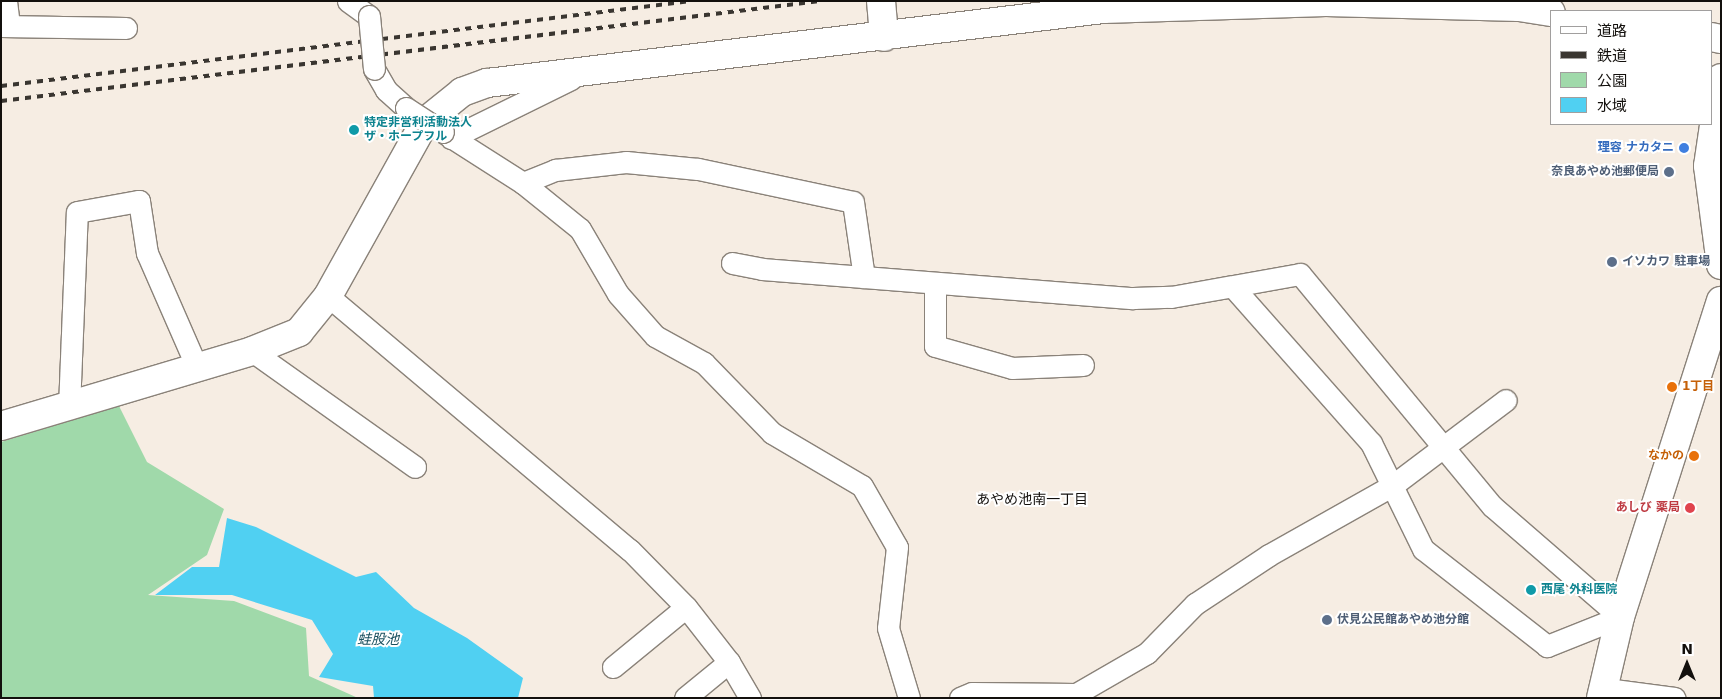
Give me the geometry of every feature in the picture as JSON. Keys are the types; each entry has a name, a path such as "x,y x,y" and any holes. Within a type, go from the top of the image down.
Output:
{"street":[{"path":"6,1 5,25 126,28"},
{"path":"348,1 369,16 374,69 386,90 406,108 523,183 580,229 618,294 655,336 704,363 772,433 862,486 897,547 888,628 909,698"},
{"path":"881,1 884,36"},
{"path":"1,426 69,408 196,366 252,351 299,332 328,296 425,122 441,105 487,83 583,74 1103,9 1212,2 1519,7 1550,12"},
{"path":"447,135 583,74"},
{"path":"1721,78 1708,166 1721,265"},
{"path":"523,183 555,170 626,162 698,170 853,202 864,277"},
{"path":"69,408 77,212 139,201 148,253 196,366"},
{"path":"732,263 864,277 1133,298 1234,288 1300,274 1447,448 1492,506 1620,617"},
{"path":"935,283 935,346 1012,368 1083,365"},
{"path":"1234,288 1371,443 1423,549 1547,646 1620,617"},
{"path":"328,296 630,550 686,607 729,662 750,698"},
{"path":"1674,698 1603,693 1620,617 1721,300"},
{"path":"252,351 415,467"},
{"path":"960,698 972,693 1076,694 1147,653 1212,593 1392,485 1447,448 1506,400"},
{"path":"613,667 686,607"},
{"path":"685,698 729,662"}],"green space":[{"path":"119,406 147,462 224,509 207,555 148,595 234,601 306,628 309,676 358,698 1,698 1,442"}],"water":[{"name":"蛙股池","path":"227,518 256,527 356,577 376,572 414,608 467,638 523,678 518,698 374,698 373,686 319,677 333,654 312,620 232,595 155,595 192,567 219,567"}],"railway":[{"path":"1,86 691,1"},
{"path":"1,101 820,1"}],"place":[{"name":"特定非営利活動法人 ザ・ホープフル","path":"354,130"},
{"name":"理容 ナカタニ","path":"1684,148"},
{"name":"奈良あやめ池郵便局","path":"1669,172"},
{"name":"イソカワ 駐車場","path":"1612,262"},
{"name":"1丁目","path":"1672,387"},
{"name":"なかの","path":"1694,456"},
{"name":"あしび 薬局","path":"1690,508"},
{"name":"西尾 外科医院","path":"1531,590"},
{"name":"伏見公民館あやめ池分館","path":"1327,620"}],"district":[{"name":"あやめ池南一丁目","path":"1032,499"}]}
